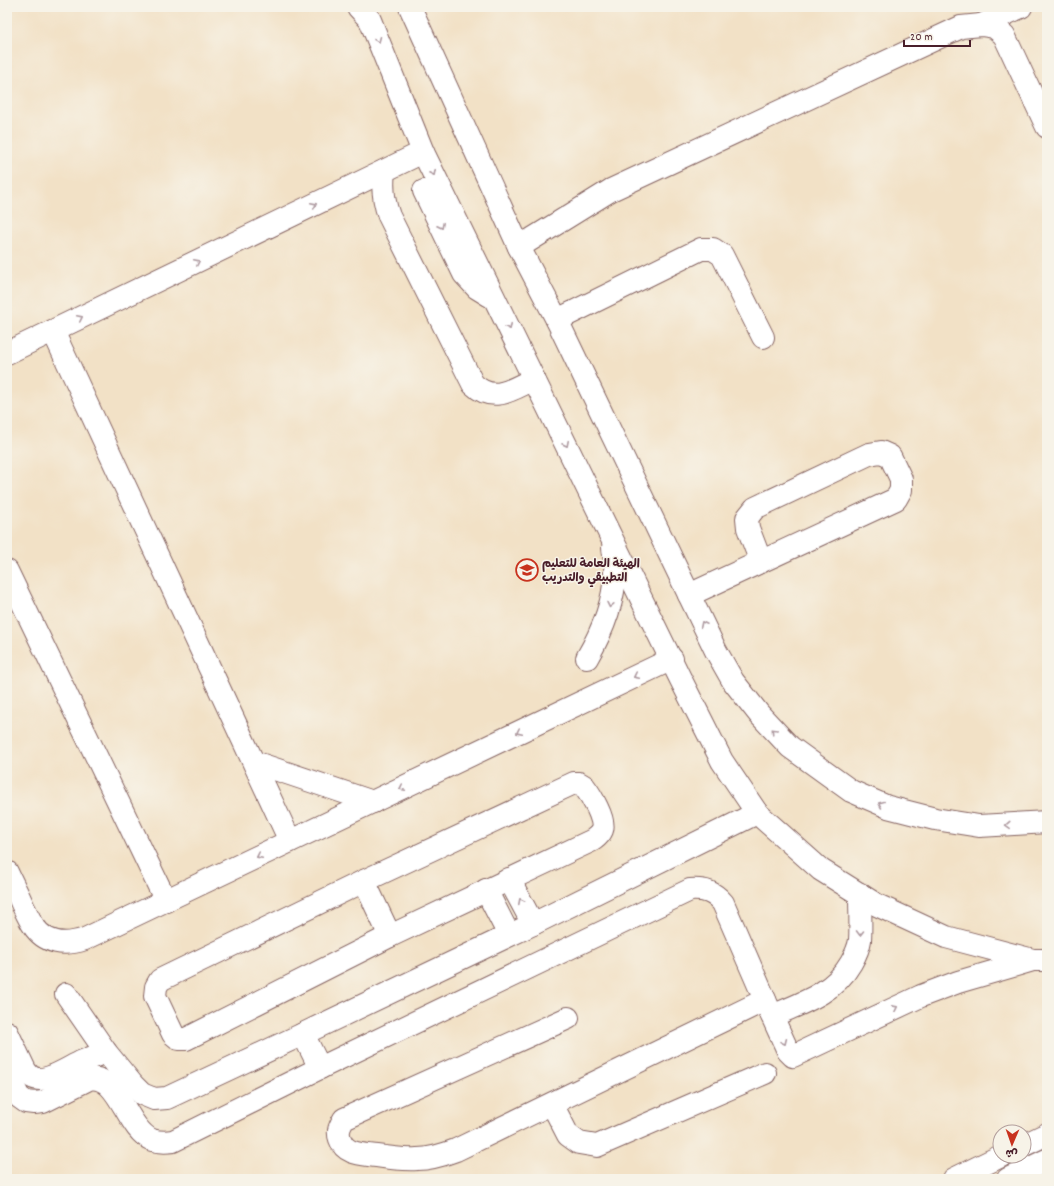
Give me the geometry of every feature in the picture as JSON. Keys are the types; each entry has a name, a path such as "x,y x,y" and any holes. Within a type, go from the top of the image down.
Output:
{"main road":[{"path":"358,7 370,20 423,152 722,761 757,813 821,870 877,905 946,937 1040,960"},
{"path":"410,7 519,247 557,320 716,651 734,681 759,714 790,747 851,791 888,807 935,819 979,826 1047,822"},
{"path":"981,25 1021,7"},
{"path":"519,247 611,190 961,27 981,25 994,27 1004,36 1047,127"},
{"path":"7,353 423,152"},
{"path":"384,171 382,189 384,203 389,216 473,384 479,390 488,394 497,395 506,393 534,379"},
{"path":"424,191 464,274 477,288 494,298"},
{"path":"557,320 701,249 713,249 722,255 762,337"},
{"path":"53,331 290,841"},
{"path":"689,595 762,562 896,499 901,490 901,479 890,456 881,452 870,454 755,508 747,518 748,528 762,562"},
{"path":"587,658 600,636 609,613 615,572 613,539"},
{"path":"7,571 166,901"},
{"path":"7,872 33,925 40,934 50,940 62,943 74,943 166,901 672,659"},
{"path":"254,762 373,802"},
{"path":"579,783 584,786 603,822 603,829 599,835 593,840 509,879 390,936 186,1039 179,1039 173,1034 155,996 156,987 160,980 364,881 568,785 579,783"},
{"path":"66,994 106,1052 142,1094 154,1099 166,1098 533,924 757,813"},
{"path":"509,879 533,924"},
{"path":"364,881 390,936"},
{"path":"7,1074 19,1097 26,1102 34,1104 43,1102 89,1079 95,1078 104,1080 111,1087 136,1126 143,1134 152,1140 162,1142 173,1141 184,1137 320,1068 690,890 700,889 709,891 717,896 723,903 788,1051 793,1056 921,996 958,982 1040,960"},
{"path":"486,890 509,935"},
{"path":"568,1018 344,1119 339,1127 339,1136 342,1144 348,1150 356,1153 397,1159 437,1157 456,1150 552,1104 769,1008 818,996 833,986 845,973 854,957 860,941 860,894"},
{"path":"7,1032 25,1070 35,1079 41,1080 48,1078 82,1061 106,1052"},
{"path":"303,1034 320,1068"},
{"path":"552,1104 568,1135 579,1143 597,1146 764,1073"},
{"path":"1032,1141 1047,1134"},
{"path":"954,1179 992,1160"},
{"path":"1008,1179 1047,1160"}],"place":[{"name":"الهيئة العامة للتعليم التطبيقي والتدريب","path":"527,570"}]}
